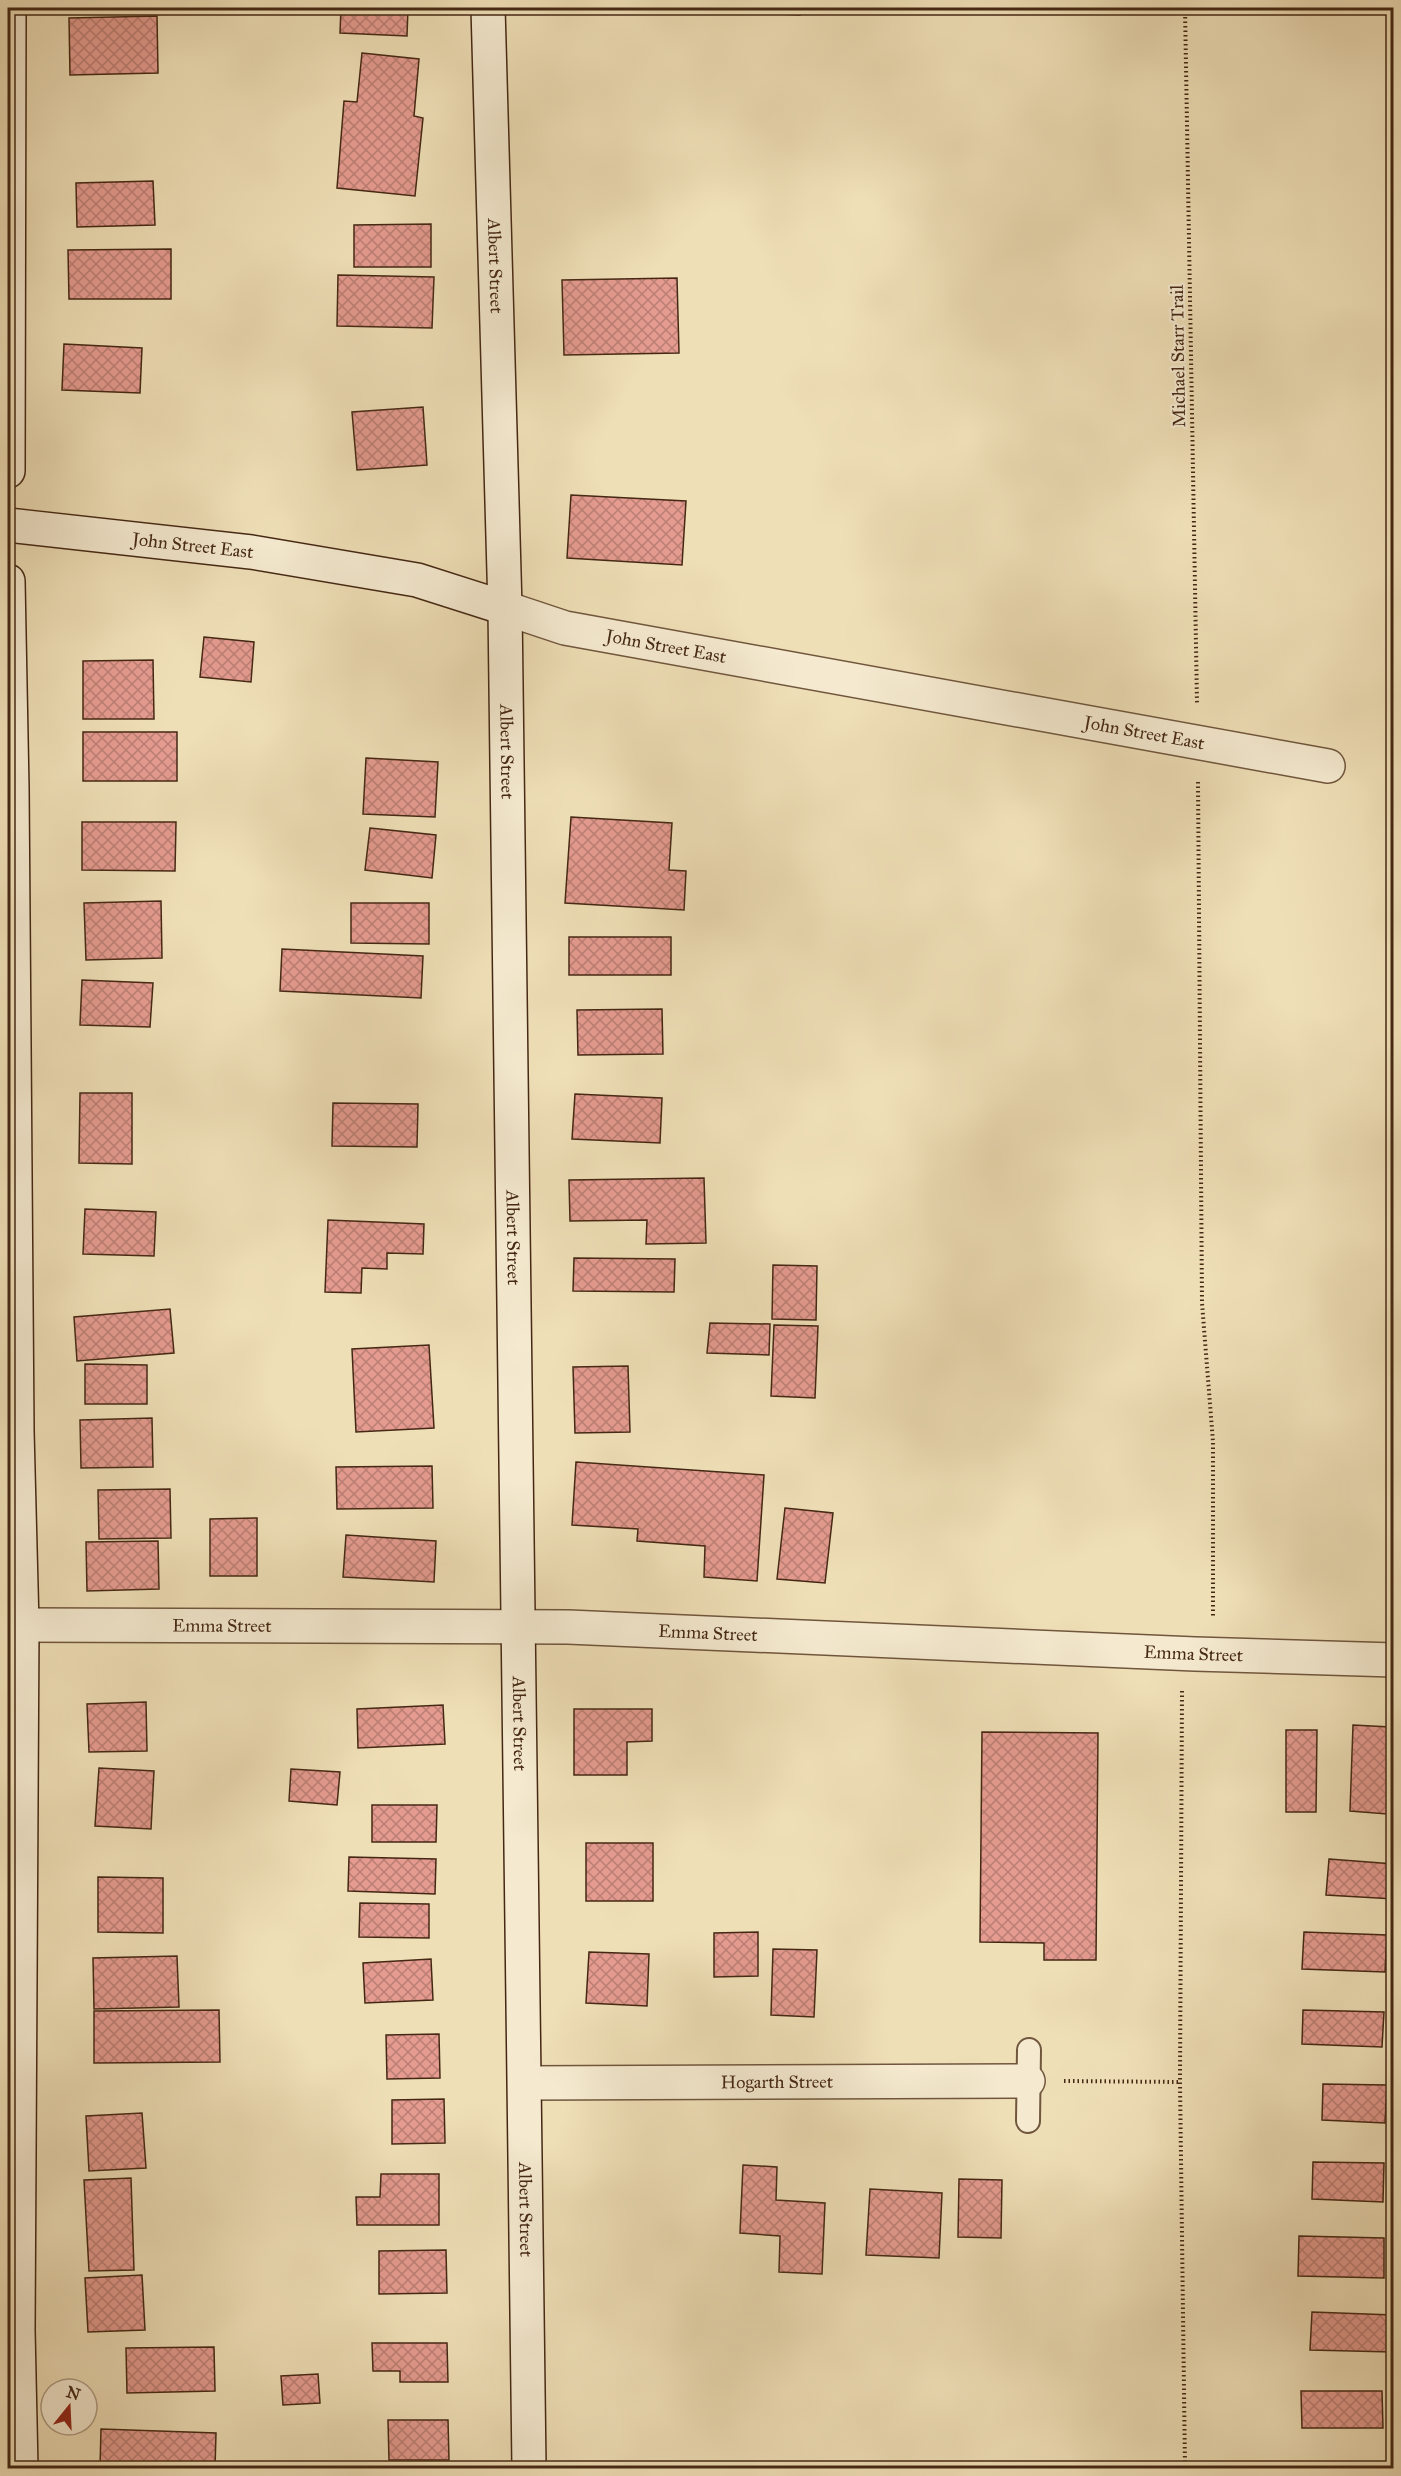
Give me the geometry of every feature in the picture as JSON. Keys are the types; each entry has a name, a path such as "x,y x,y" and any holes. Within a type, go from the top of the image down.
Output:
{"street":[{"path":"8,471 9,8"},
{"name":"Albert Street","path":"488,8 505,608 529,2469"},
{"name":"John Street East","path":"8,525 262,554 417,580 565,628 1328,766"},
{"path":"8,581 12,800 12,1431 22,1625 13,2330 21,2469"},
{"name":"Emma Street","path":"22,1625 518,1626 1394,1660"},
{"name":"Hogarth Street","path":"525,2083 1028,2066"}],"lane":[{"path":"1028,2066 1028,2121"}],"path":[{"name":"Michael Starr Trail","path":"1185,8 1197,704"},
{"path":"1199,776 1202,1303 1213,1442 1213,1624"},
{"path":"1182,1686 1180,2082 1185,2469"},
{"path":"1028,2066 1180,2082"}],"building":[{"path":"341,8 408,8 407,36 340,33"},
{"path":"655,8 800,8 800,15"},
{"path":"157,16 158,73 70,75 69,18"},
{"path":"362,53 419,59 414,116 423,118 415,196 337,188 344,101 357,102"},
{"path":"153,181 155,225 77,227 76,183"},
{"path":"431,224 431,267 354,267 354,225"},
{"path":"171,249 171,299 69,299 68,250"},
{"path":"338,275 434,277 432,328 337,326"},
{"path":"677,278 679,353 564,355 562,280"},
{"path":"64,344 142,348 140,393 62,390"},
{"path":"423,407 427,465 357,470 352,412"},
{"path":"571,495 686,501 682,565 567,558"},
{"path":"204,637 254,642 251,682 200,677"},
{"path":"153,660 154,719 83,719 83,661"},
{"path":"83,732 177,732 177,781 83,781"},
{"path":"366,758 438,762 435,817 363,814"},
{"path":"571,817 672,823 669,870 686,871 684,910 565,903"},
{"path":"82,822 176,822 175,871 82,870"},
{"path":"370,828 436,835 432,878 365,870"},
{"path":"161,901 162,958 86,960 84,903"},
{"path":"351,903 429,903 429,944 351,943"},
{"path":"569,937 671,937 671,975 569,975"},
{"path":"282,949 423,956 421,998 280,991"},
{"path":"82,980 153,983 150,1027 80,1025"},
{"path":"662,1009 663,1054 578,1055 577,1010"},
{"path":"80,1093 132,1093 132,1164 79,1163"},
{"path":"575,1094 662,1098 660,1143 572,1139"},
{"path":"333,1103 418,1104 417,1147 332,1146"},
{"path":"704,1178 706,1243 646,1244 647,1220 570,1221 569,1180"},
{"path":"85,1209 156,1212 154,1256 83,1254"},
{"path":"328,1220 424,1224 423,1254 387,1253 387,1269 362,1268 361,1293 325,1292"},
{"path":"574,1258 675,1259 674,1292 573,1291"},
{"path":"773,1265 817,1266 816,1320 772,1319"},
{"path":"170,1309 174,1353 77,1361 74,1317"},
{"path":"710,1323 770,1324 769,1355 707,1353"},
{"path":"774,1325 818,1326 815,1398 771,1396"},
{"path":"429,1345 434,1428 356,1432 352,1349"},
{"path":"85,1364 147,1365 147,1404 85,1404"},
{"path":"628,1366 630,1432 575,1433 573,1367"},
{"path":"152,1418 153,1467 81,1468 80,1420"},
{"path":"576,1462 764,1475 757,1581 704,1577 705,1546 637,1541 638,1529 572,1525"},
{"path":"432,1466 433,1508 337,1509 336,1467"},
{"path":"170,1489 171,1538 99,1539 98,1490"},
{"path":"785,1508 833,1513 825,1583 777,1579"},
{"path":"257,1518 257,1576 210,1576 210,1519"},
{"path":"346,1535 436,1541 434,1582 343,1577"},
{"path":"158,1541 159,1589 87,1591 86,1542"},
{"path":"146,1702 147,1751 89,1752 87,1704"},
{"path":"443,1705 445,1744 358,1748 357,1709"},
{"path":"574,1709 652,1709 652,1741 627,1742 627,1775 574,1775"},
{"path":"1353,1725 1390,1727 1387,1814 1350,1811"},
{"path":"1286,1730 1317,1730 1316,1812 1286,1812"},
{"path":"982,1732 1098,1733 1096,1960 1044,1960 1044,1943 980,1942"},
{"path":"99,1768 154,1771 151,1829 95,1826"},
{"path":"291,1769 340,1772 337,1805 289,1801"},
{"path":"372,1805 437,1805 436,1842 372,1842"},
{"path":"586,1843 653,1843 653,1901 586,1901"},
{"path":"349,1857 436,1859 435,1894 348,1891"},
{"path":"1329,1859 1394,1864 1394,1899 1326,1895"},
{"path":"98,1877 163,1878 163,1933 98,1932"},
{"path":"360,1903 429,1904 429,1938 359,1937"},
{"path":"758,1932 758,1976 714,1977 714,1933"},
{"path":"1304,1932 1387,1935 1385,1972 1302,1969"},
{"path":"773,1949 817,1950 814,2017 771,2015"},
{"path":"589,1952 649,1954 647,2006 586,2003"},
{"path":"177,1956 179,2007 94,2009 93,1958"},
{"path":"431,1959 433,2000 365,2003 363,1963"},
{"path":"219,2010 220,2062 94,2063 94,2011"},
{"path":"1303,2010 1384,2012 1382,2047 1302,2044"},
{"path":"439,2034 440,2078 387,2079 386,2035"},
{"path":"1323,2084 1387,2085 1385,2123 1322,2120"},
{"path":"444,2099 445,2143 392,2144 392,2100"},
{"path":"142,2113 146,2168 89,2171 86,2116"},
{"path":"1313,2162 1384,2163 1383,2202 1312,2199"},
{"path":"743,2165 777,2167 776,2200 825,2203 822,2274 779,2272 780,2236 740,2233"},
{"path":"381,2174 439,2174 439,2225 357,2225 356,2197 380,2197"},
{"path":"131,2178 134,2270 89,2271 84,2180"},
{"path":"959,2179 1002,2180 1001,2238 958,2237"},
{"path":"870,2189 942,2193 939,2258 866,2255"},
{"path":"1299,2236 1384,2238 1384,2278 1298,2276"},
{"path":"446,2250 447,2293 379,2294 379,2251"},
{"path":"142,2275 145,2330 88,2332 85,2278"},
{"path":"1312,2312 1393,2315 1392,2352 1310,2350"},
{"path":"372,2343 447,2343 448,2382 400,2382 400,2371 373,2371"},
{"path":"214,2347 215,2391 127,2393 126,2348"},
{"path":"318,2374 320,2403 283,2405 281,2376"},
{"path":"1301,2391 1382,2391 1383,2428 1302,2428"},
{"path":"388,2420 448,2420 449,2460 389,2460"},
{"path":"101,2429 216,2433 215,2468 100,2468"},
{"path":"1309,2464 1393,2464 1393,2468 1309,2468"}]}
